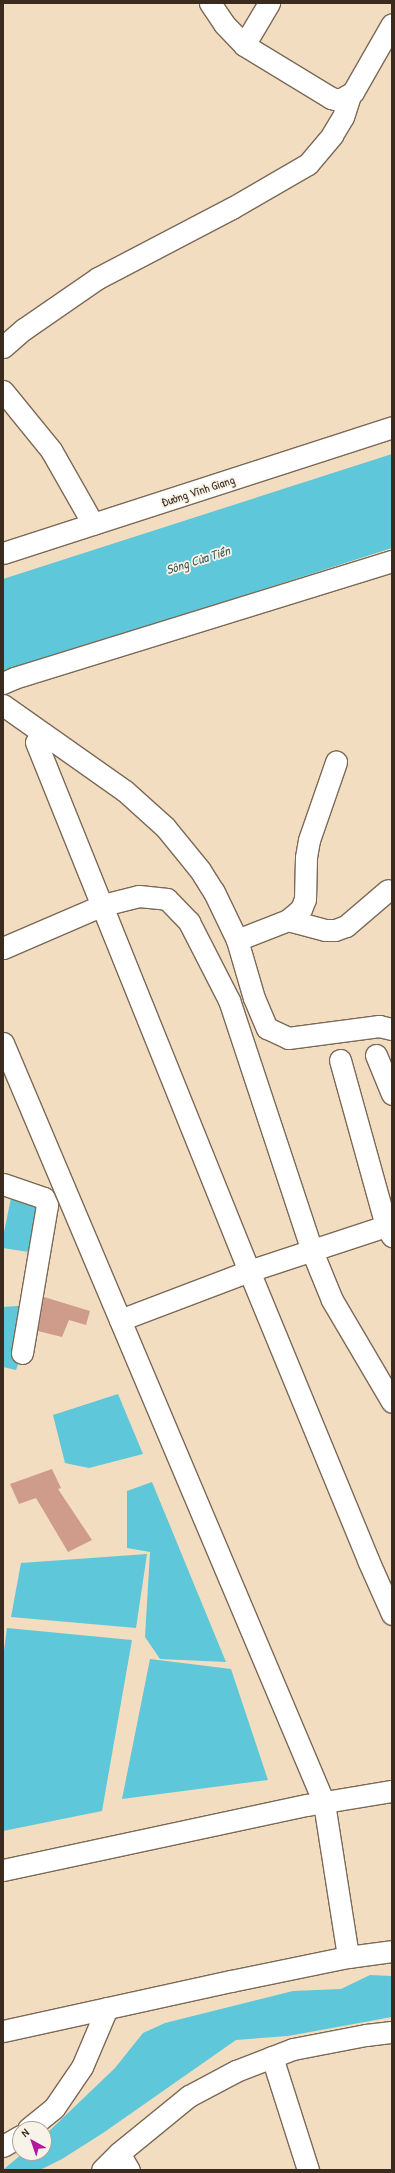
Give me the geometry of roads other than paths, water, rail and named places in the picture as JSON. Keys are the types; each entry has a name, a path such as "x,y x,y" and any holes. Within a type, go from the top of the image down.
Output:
{"street":[{"path":"210,3 224,24 244,46 331,98 341,99 354,92 392,24"},
{"path":"244,46 269,3"},
{"path":"3,348 24,329 98,278 232,208 308,164 332,136 342,117 350,95"},
{"path":"3,391 50,450 93,524"},
{"name":"Đường Vĩnh Giang","path":"3,553 392,427"},
{"path":"3,683 14,678 392,562"},
{"path":"3,705 125,791 165,827 207,880 237,940 254,998 267,1028 288,1038 379,1026 392,1029"},
{"path":"36,742 103,905 249,1271 368,1560 392,1614"},
{"path":"237,940 288,920 293,917 304,905 306,857 309,840 336,762"},
{"path":"288,920 325,930 335,930 346,926 388,890"},
{"path":"3,948 103,905 139,896 167,899 189,922 229,1000 312,1251 332,1300 392,1402"},
{"path":"3,1044 324,1803 348,1957"},
{"path":"376,1054 392,1094"},
{"path":"120,1320 249,1271 390,1229 340,1060"},
{"path":"3,1184 44,1198 47,1205 22,1353"},
{"path":"3,1870 324,1803 392,1791"},
{"path":"3,2031 348,1957 392,1951"},
{"path":"38,2121 54,2108 82,2067 107,2008"},
{"path":"102,2170 124,2162 189,2096 236,2071 293,2049 366,2035 392,2032"},
{"path":"272,2057 308,2170"},
{"path":"3,2146 12,2141"}],"water":[{"name":"Sông Cửa Tiền","path":"392,454 392,548 3,673 3,579"},
{"path":"11,1198 39,1207 35,1253 3,1248 3,1237"},
{"path":"30,1305 22,1353 16,1370 3,1367 3,1307"},
{"path":"118,1394 143,1454 89,1468 65,1463 53,1415"},
{"path":"152,1482 226,1662 160,1659 145,1637 150,1552 127,1548 127,1491"},
{"path":"147,1554 136,1628 11,1617 21,1563"},
{"path":"7,1628 132,1640 102,1811 3,1831 3,1658"},
{"path":"150,1659 231,1669 268,1780 122,1799"},
{"path":"370,1975 392,1976 392,2017 288,2036 236,2040 103,2133 62,2159 40,2170 3,2170 14,2161 52,2161 52,2128 115,2068 143,2033 165,2023 293,1991 341,1989"}]}
